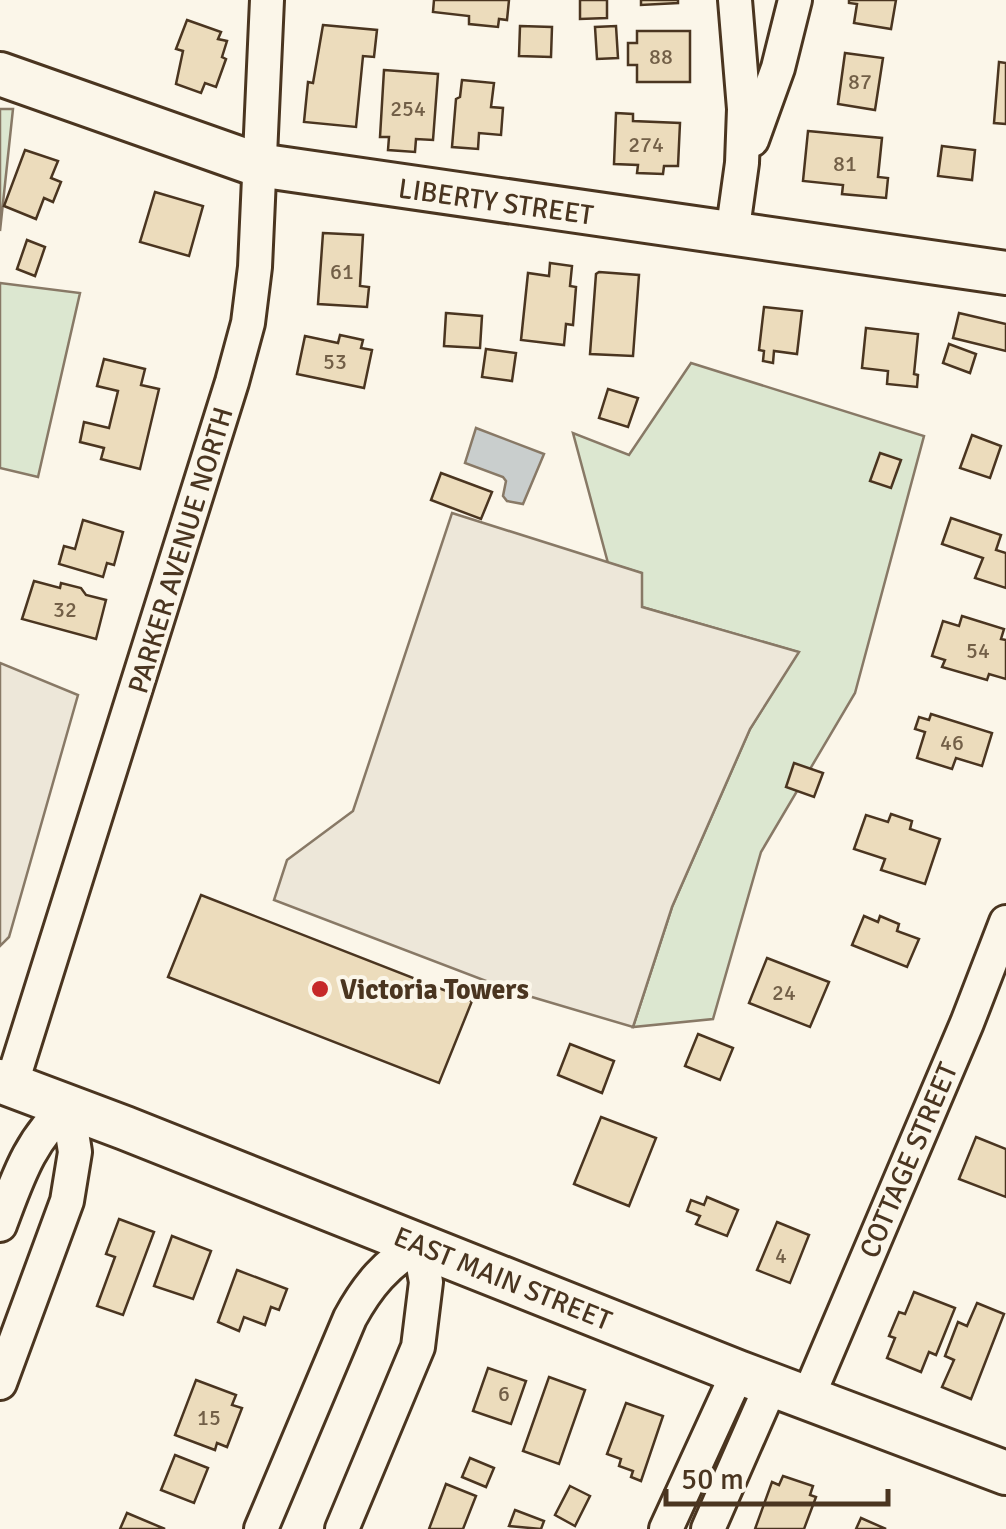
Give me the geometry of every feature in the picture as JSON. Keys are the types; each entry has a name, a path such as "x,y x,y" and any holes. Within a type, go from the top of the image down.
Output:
{"main road":[{"name":"LIBERTY STREET","path":"0,74 258,165 1006,274"},
{"name":"EAST MAIN STREET","path":"6,1084 1006,1473"}],"street":[{"name":"PARKER AVENUE NORTH","path":"6,1084 248,323 255,267 267,0"},
{"path":"732,234 742,163 744,109 735,0"},
{"path":"742,163 778,68 796,0"},
{"name":"COTTAGE STREET","path":"773,1384 1006,922"},
{"path":"0,1225 36,1140 68,1107"},
{"path":"0,1383 67,1201 75,1152 68,1107"},
{"path":"261,1529 364,1292 379,1272 419,1244 426,1282 418,1347 342,1529"},
{"path":"666,1529 773,1384"},
{"path":"708,1529 773,1384"}],"green space":[{"path":"0,109 13,109 0,231"},
{"path":"0,283 80,293 38,477 0,468"},
{"path":"691,363 924,436 855,693 761,852 713,1019 633,1027 672,907 750,729 798,652 642,607 641,573 608,563 573,433 629,455"}],"shaded area":[{"path":"476,428 544,454 523,504 507,501 503,496 503,477 465,463"},
{"path":"452,513 642,573 642,607 799,652 750,729 672,907 633,1027 515,992 274,900 287,860 353,811"},
{"path":"0,663 78,695 9,937 0,946"}],"building":[{"path":"434,0 509,0 507,20 499,19 498,27 469,24 469,16 433,12"},
{"path":"580,0 607,0 607,18 580,19"},
{"path":"641,0 678,0 678,3 641,5"},
{"path":"849,0 896,0 891,29 854,23 857,4"},
{"path":"187,20 221,32 218,39 227,41 222,57 226,59 216,87 205,83 201,93 176,84 183,51 176,49"},
{"path":"323,25 377,30 374,57 363,56 356,127 304,122 308,82 313,83"},
{"path":"520,26 552,27 551,57 519,56"},
{"path":"616,26 618,58 597,59 595,27"},
{"path":"637,31 690,31 690,82 637,82 637,65 628,65 628,43 637,43"},
{"path":"845,53 883,58 875,110 838,104"},
{"path":"999,62 1006,63 1006,124 994,123"},
{"path":"384,70 438,74 433,140 416,139 415,152 388,150 389,137 380,137"},
{"path":"462,80 494,83 491,107 503,108 501,135 479,133 478,149 452,147 456,99 460,97"},
{"path":"616,113 633,114 633,121 680,123 678,166 664,166 663,174 637,173 638,165 614,164"},
{"path":"808,131 882,138 878,177 888,178 886,198 842,194 843,185 803,181"},
{"path":"942,146 975,150 972,180 938,176"},
{"path":"25,150 58,161 51,178 61,182 53,202 44,198 36,219 4,206"},
{"path":"155,192 203,206 189,256 140,242"},
{"path":"323,233 363,235 360,286 369,287 367,307 318,304"},
{"path":"27,240 45,247 35,276 17,269"},
{"path":"550,263 572,266 570,286 576,287 573,325 566,324 564,345 521,340 528,273 549,276"},
{"path":"599,272 639,275 633,356 590,354"},
{"path":"764,307 802,311 797,354 774,351 773,363 763,361 764,351 759,350"},
{"path":"446,313 482,316 480,348 444,346"},
{"path":"959,313 1006,324 1006,351 953,338"},
{"path":"866,328 918,334 914,374 918,375 917,387 887,384 888,371 862,368"},
{"path":"340,335 363,340 361,348 372,350 364,388 297,374 305,336 338,343"},
{"path":"949,344 976,354 970,373 943,363"},
{"path":"486,349 516,353 512,381 482,377"},
{"path":"104,359 145,369 141,385 159,389 140,469 101,459 104,448 80,442 84,422 109,428 118,391 97,386"},
{"path":"608,389 638,398 628,427 599,418"},
{"path":"972,435 1001,446 990,478 960,468"},
{"path":"880,453 901,460 891,488 870,481"},
{"path":"441,473 492,492 481,519 431,500"},
{"path":"951,518 1001,535 996,550 1006,553 1006,588 975,578 983,558 942,544"},
{"path":"83,520 123,532 114,565 107,563 103,577 59,564 64,546 75,549"},
{"path":"34,581 60,588 61,583 81,588 86,595 106,600 96,639 22,619"},
{"path":"962,616 1004,629 1001,639 1006,640 1006,679 989,674 987,680 942,667 945,660 932,656 943,621 959,626"},
{"path":"931,714 992,733 982,766 956,758 952,769 917,758 925,732 915,729 919,717 929,720"},
{"path":"794,763 823,773 814,797 786,787"},
{"path":"891,814 912,821 910,829 940,839 925,884 881,870 885,859 854,849 866,815 888,822"},
{"name":"Victoria Towers","path":"201,895 472,1001 439,1083 168,977"},
{"path":"864,916 878,922 880,916 899,924 897,931 919,939 907,967 852,945"},
{"path":"767,958 829,982 810,1027 749,1003"},
{"path":"698,1034 733,1048 720,1080 685,1066"},
{"path":"570,1044 614,1061 602,1093 558,1075"},
{"path":"601,1117 656,1138 629,1206 574,1184"},
{"path":"976,1137 1006,1149 1006,1197 959,1179"},
{"path":"707,1197 738,1210 727,1236 696,1224 700,1216 687,1211 691,1200 704,1205"},
{"path":"119,1219 154,1232 123,1315 97,1306 115,1257 106,1254"},
{"path":"777,1222 809,1235 790,1283 757,1270"},
{"path":"172,1236 211,1251 193,1299 154,1286"},
{"path":"237,1270 287,1289 279,1310 271,1307 265,1325 244,1317 239,1331 218,1322"},
{"path":"914,1292 955,1308 936,1355 929,1352 921,1372 887,1358 895,1338 889,1336 899,1312 905,1314"},
{"path":"977,1303 1004,1314 971,1399 942,1387 954,1360 945,1356 958,1322 967,1326"},
{"path":"488,1368 526,1381 511,1424 473,1411"},
{"path":"549,1377 585,1390 559,1464 523,1451"},
{"path":"196,1380 236,1395 232,1405 242,1408 227,1447 217,1443 215,1450 175,1435"},
{"path":"626,1403 663,1416 641,1481 631,1477 633,1471 619,1466 621,1459 607,1454"},
{"path":"175,1455 208,1468 194,1503 161,1490"},
{"path":"470,1458 494,1468 486,1487 462,1477"},
{"path":"783,1476 813,1486 810,1495 816,1497 804,1529 755,1529 772,1482 779,1485"},
{"path":"446,1484 476,1496 463,1529 429,1529"},
{"path":"570,1486 590,1496 575,1526 555,1515"},
{"path":"515,1510 544,1521 541,1529 509,1526"},
{"path":"127,1513 165,1529 120,1529"},
{"path":"861,1518 886,1529 856,1529"}],"place":[{"name":"Victoria Towers","path":"320,989"}]}
